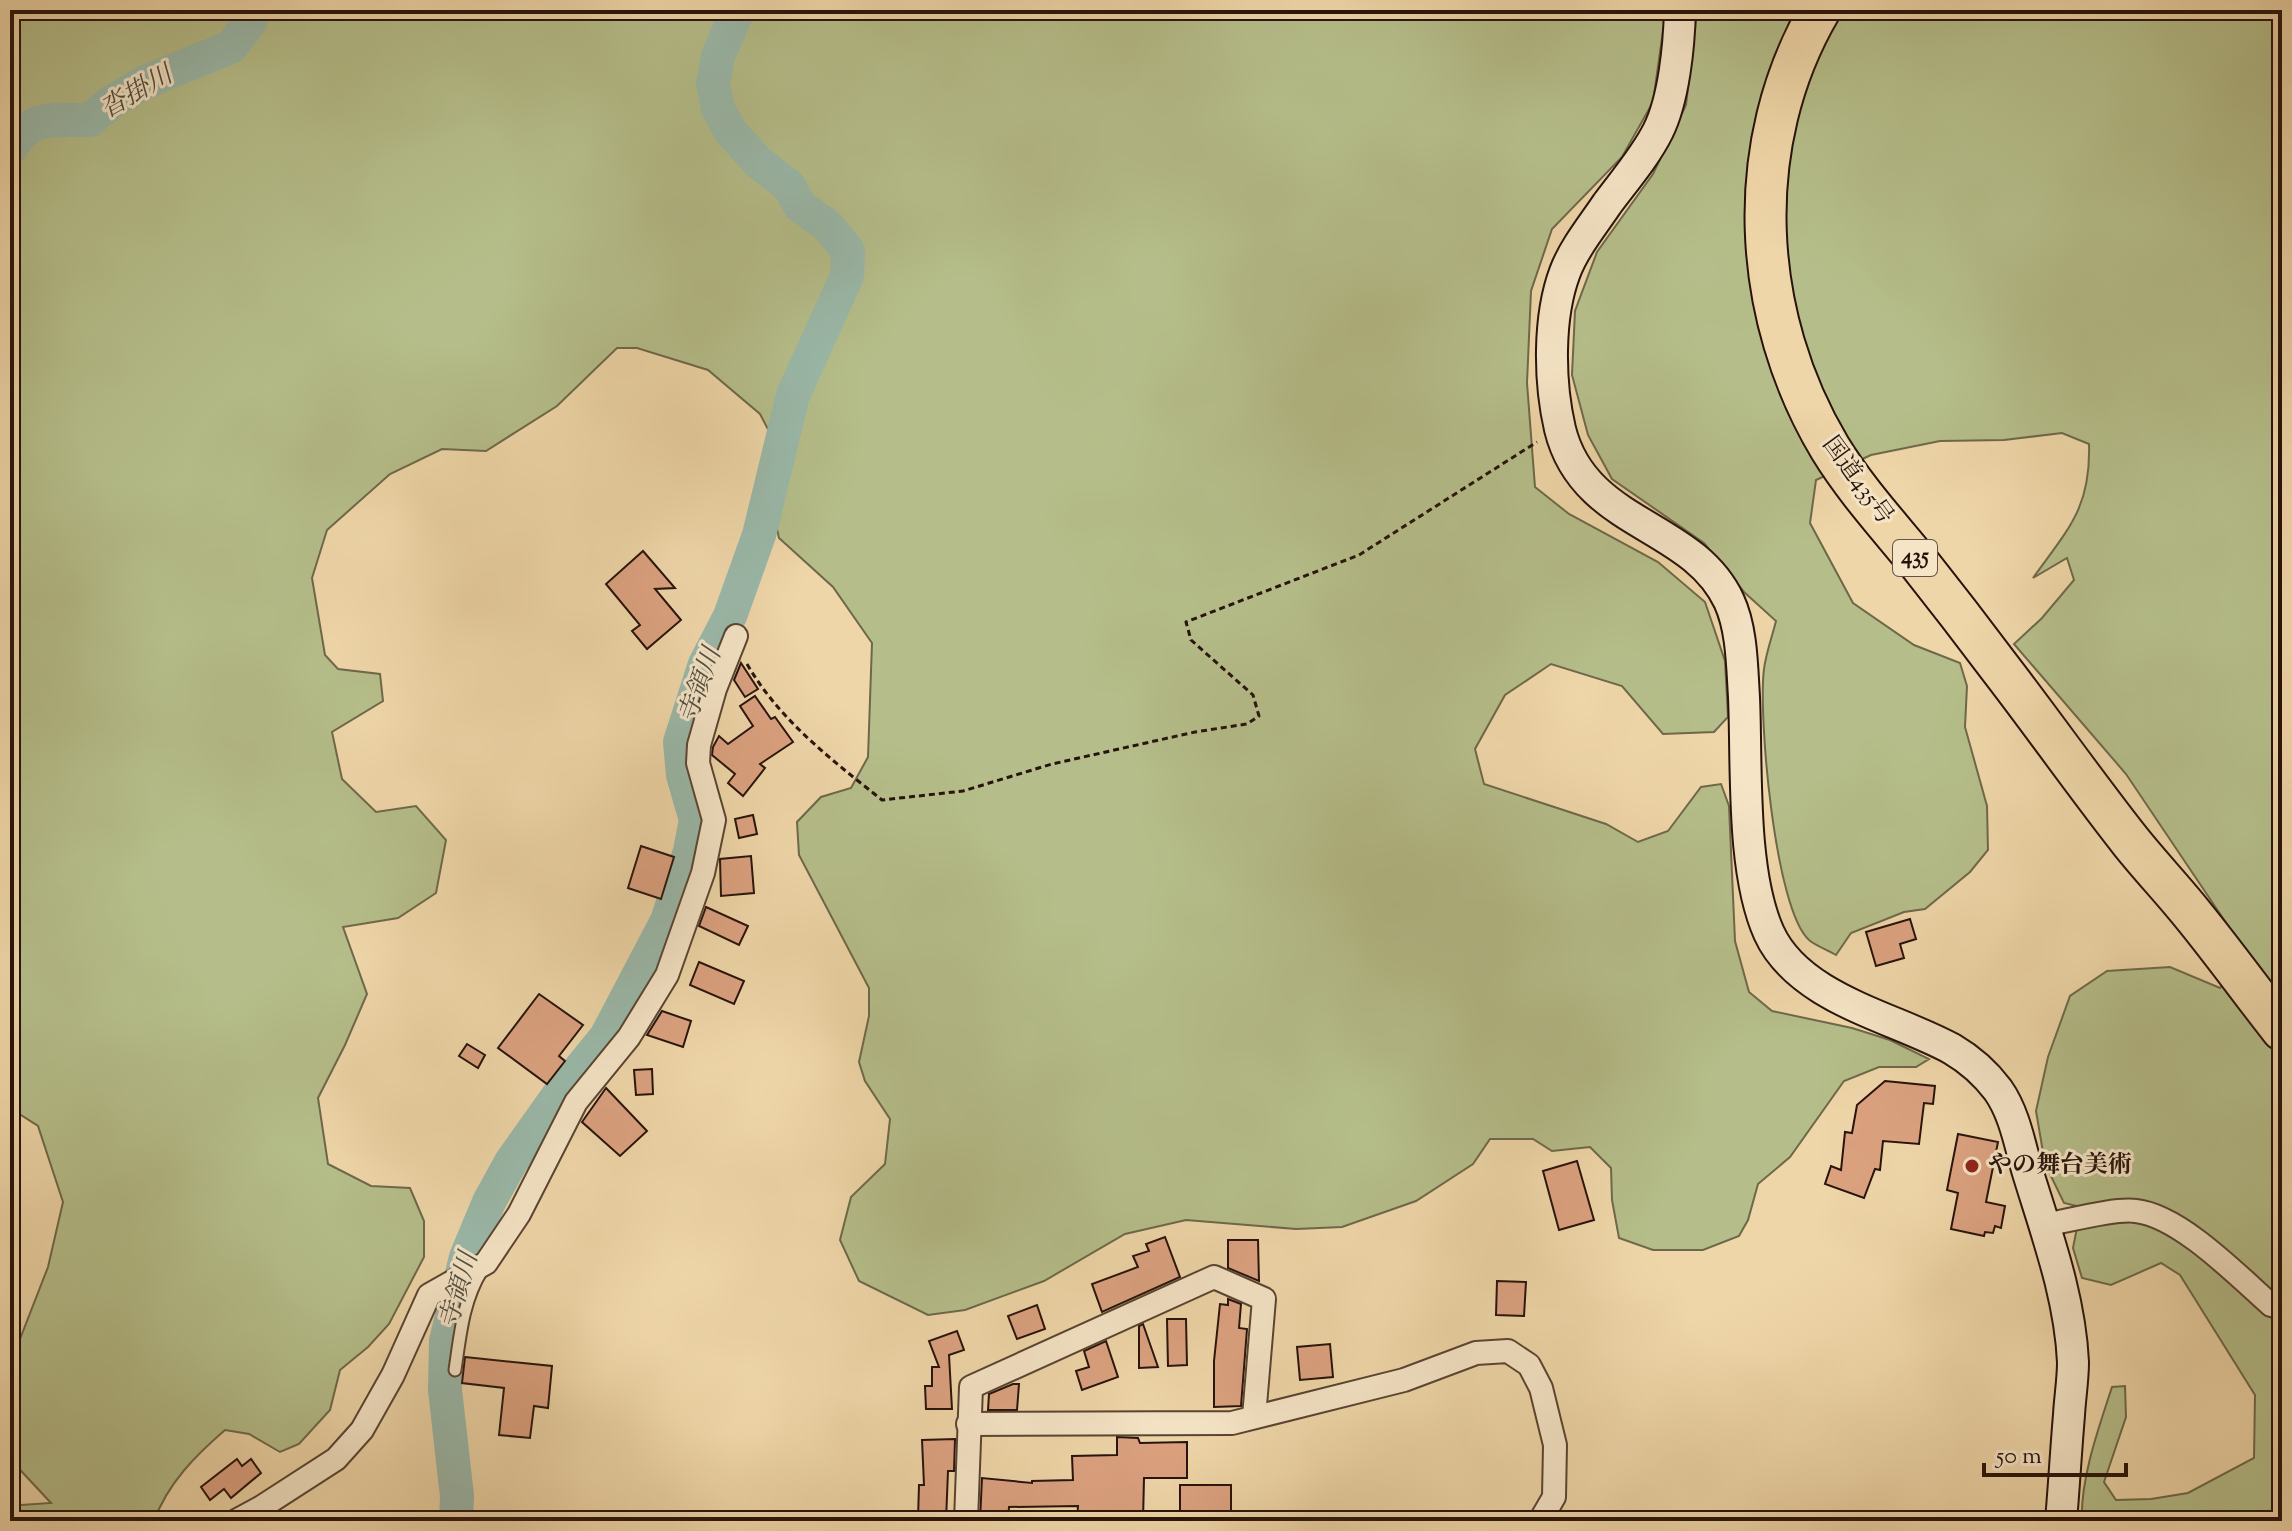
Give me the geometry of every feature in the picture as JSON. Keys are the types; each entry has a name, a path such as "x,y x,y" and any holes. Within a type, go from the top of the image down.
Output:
{"highway":[{"name":"国道435号","path":"1820,10 1791,71 1771,143 1766,199 1766,258 1774,312 1789,363 1805,400 1831,449 1867,500 2002,669 2131,842 2193,915 2282,1030"}],"street":[{"path":"1680,10 1668,105 1657,133 1592,226 1566,270 1554,321 1553,368 1560,428 1572,464 1588,485 1604,499 1688,554 1715,579 1729,601 1738,628 1743,677 1751,862 1759,904 1771,937 1794,968 1822,989 1948,1047 1968,1059 1999,1092 2013,1123 2044,1225 2064,1295 2071,1333 2073,1369 2061,1521"},
{"path":"236,1521 336,1459 362,1430 393,1375 429,1295 482,1265 519,1214 576,1102 629,1037 667,975 703,873 714,820 698,763 699,745 733,642"},
{"path":"2044,1225 2132,1210 2158,1215 2203,1246 2271,1305 2282,1308"},
{"path":"966,1521 971,1387 1214,1277 1264,1299 1254,1417"},
{"path":"968,1424 1232,1423 1404,1380 1476,1353 1508,1351 1529,1365 1541,1388 1555,1445 1554,1497 1540,1521"}],"lane":[{"path":"455,1370 462,1322 482,1265"}],"path":[{"path":"733,642 759,684 806,738 882,800 963,791 1066,761 1195,732 1247,724 1259,716 1253,695 1191,640 1186,622 1359,555 1560,428"}],"green space":[{"path":"10,10 1666,10 1653,102 1622,157 1552,229 1531,291 1527,383 1535,487 1569,514 1658,562 1705,602 1725,661 1728,717 1714,732 1663,734 1622,686 1551,664 1505,695 1475,749 1484,784 1606,824 1638,842 1668,831 1701,787 1721,784 1729,806 1735,941 1749,992 1772,1011 1852,1028 1890,1040 1929,1059 1916,1067 1879,1067 1844,1081 1790,1157 1758,1184 1748,1220 1739,1236 1703,1250 1653,1250 1619,1238 1612,1200 1611,1168 1590,1147 1552,1151 1533,1139 1490,1139 1473,1164 1416,1201 1342,1227 1296,1229 1186,1220 1125,1234 1044,1281 965,1310 928,1315 859,1281 840,1240 851,1197 885,1164 890,1119 865,1081 859,1062 869,1016 869,988 799,855 797,822 821,797 851,788 868,757 872,643 833,587 779,538 773,512 783,458 760,414 708,370 637,348 617,348 557,406 486,451 442,449 390,474 327,530 312,578 325,655 338,669 380,674 383,701 332,732 342,779 376,812 416,806 446,840 436,893 398,918 343,927 367,994 318,1098 328,1164 371,1186 410,1188 424,1221 424,1257 389,1324 340,1370 330,1410 299,1444 280,1452 249,1434 225,1430 184,1471 167,1494 154,1521 10,1521 10,1503 51,1503 10,1459 10,1374 13,1357 48,1267 63,1202 38,1126 10,1108"},
{"path":"1697,10 2282,10 2282,1521 2082,1521 2087,1471 2112,1387 2125,1386 2126,1417 2104,1482 2116,1500 2188,1493 2254,1458 2255,1395 2180,1275 2161,1263 2111,1285 2082,1278 2073,1248 2081,1207 2064,1203 2045,1164 2036,1111 2048,1057 2070,996 2107,971 2170,967 2220,988 2243,948 2126,774 2014,644 2042,618 2074,580 2067,558 2033,578 2075,517 2086,485 2089,444 2062,433 2004,440 1940,441 1871,455 1816,480 1810,523 1853,603 1914,645 1960,663 1967,686 1965,727 1987,806 1988,850 1970,872 1925,909 1904,912 1851,933 1836,955 1809,940 1797,922 1778,853 1767,767 1763,693 1765,663 1776,621 1744,592 1704,543 1612,479 1588,435 1572,375 1575,311 1597,252 1653,174 1686,105"}],"building":[{"path":"643,551 675,588 655,589 681,620 647,649 632,631 640,625 606,584"},
{"path":"741,663 758,689 745,697 734,680"},
{"path":"755,696 793,742 760,764 765,768 743,796 728,783 735,774 712,755 719,736 728,744 753,726 740,706"},
{"path":"753,815 757,834 739,838 735,819"},
{"path":"641,846 674,857 661,899 628,888"},
{"path":"751,856 754,893 721,896 720,859"},
{"path":"706,907 748,926 739,945 699,926"},
{"path":"1910,919 1916,939 1900,944 1904,958 1876,966 1866,932"},
{"path":"699,962 744,981 734,1004 690,985"},
{"path":"539,994 583,1025 559,1056 565,1061 547,1084 498,1048"},
{"path":"662,1011 691,1021 683,1047 647,1035"},
{"path":"467,1044 485,1055 478,1068 459,1056"},
{"path":"652,1069 653,1094 636,1095 634,1070"},
{"path":"1885,1081 1935,1086 1933,1104 1924,1103 1919,1144 1883,1141 1880,1170 1875,1169 1864,1198 1825,1184 1831,1166 1841,1170 1845,1132 1852,1133 1857,1105"},
{"path":"606,1088 647,1131 620,1156 582,1122"},
{"name":"やの舞台美術","path":"1958,1134 1998,1142 1986,1202 2005,1206 2001,1228 1995,1226 1993,1233 1985,1232 1984,1236 1951,1229 1958,1193 1947,1190"},
{"path":"1577,1161 1594,1220 1559,1230 1543,1171"},
{"path":"1165,1237 1180,1277 1102,1312 1092,1284 1138,1267 1133,1256 1149,1251 1146,1244"},
{"path":"1228,1240 1258,1240 1259,1281 1228,1268"},
{"path":"1497,1281 1526,1282 1524,1316 1496,1315"},
{"path":"1228,1299 1241,1304 1239,1328 1247,1329 1241,1406 1214,1407 1214,1361 1220,1304 1228,1305"},
{"path":"1037,1305 1045,1329 1017,1339 1008,1316"},
{"path":"1167,1319 1186,1319 1187,1365 1168,1366"},
{"path":"1143,1324 1158,1367 1139,1368 1139,1326"},
{"path":"957,1331 964,1350 949,1355 952,1409 926,1409 925,1386 932,1386 932,1367 939,1367 929,1341"},
{"path":"1106,1341 1118,1377 1082,1390 1076,1371 1089,1367 1084,1351"},
{"path":"1330,1344 1333,1377 1300,1380 1297,1347"},
{"path":"465,1357 552,1366 548,1408 534,1406 530,1438 499,1435 504,1388 462,1383"},
{"path":"1019,1384 1017,1410 988,1410 989,1394"},
{"path":"1117,1437 1138,1438 1140,1443 1187,1442 1187,1478 1144,1478 1143,1521 1077,1520 1078,1506 1009,1507 1008,1521 980,1521 982,1478 1032,1483 1073,1480 1072,1456 1117,1455"},
{"path":"955,1439 954,1471 948,1471 946,1521 918,1519 919,1485 924,1485 922,1440"},
{"path":"237,1459 242,1466 251,1459 261,1473 231,1498 224,1489 210,1500 201,1487"},
{"path":"1180,1485 1231,1485 1231,1512 1180,1512"}],"waterway":[{"name":"沓掛川","path":"10,149 18,137 35,124 54,120 90,120 111,102 145,82 231,47 250,22 253,10"},
{"name":"寺領川","path":"456,1521 457,1496 445,1390 446,1341 466,1257 489,1202 511,1162 557,1097 606,1037 667,921 690,851 696,820 683,775 680,742 705,664 730,616 759,535 793,395 847,276 848,251 828,226 800,206 789,186 758,162 731,132 718,109 713,84 718,56 738,10"}],"place":[{"name":"やの舞台美術","path":"1972,1166"}]}
